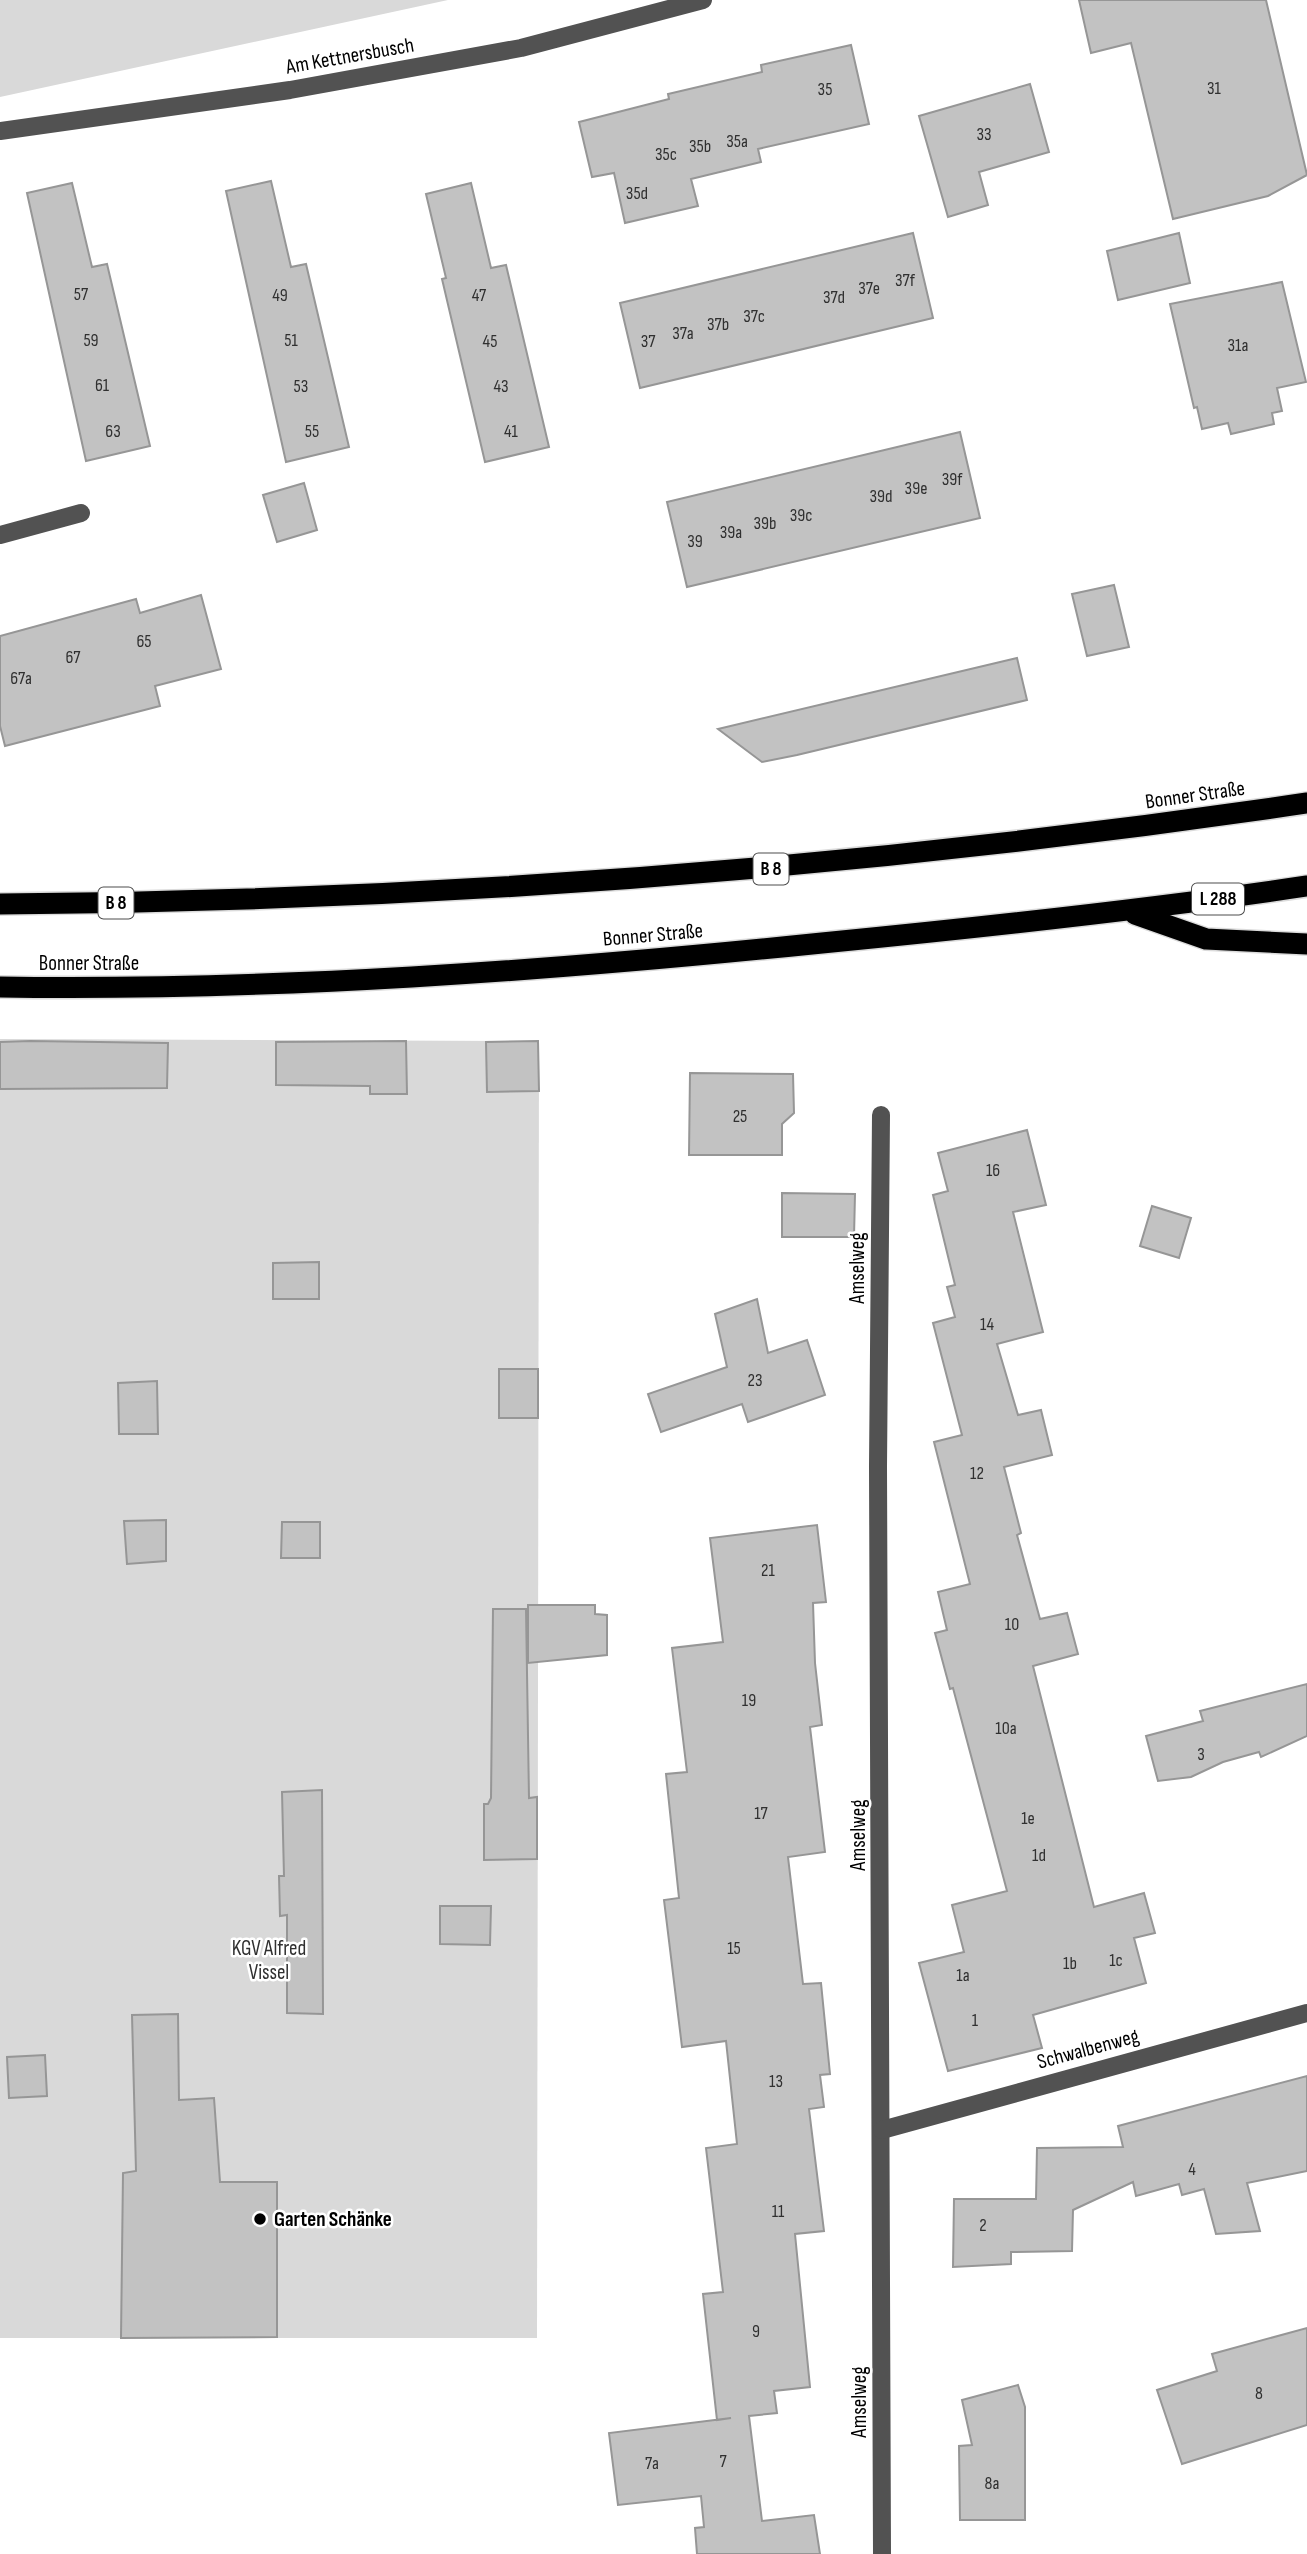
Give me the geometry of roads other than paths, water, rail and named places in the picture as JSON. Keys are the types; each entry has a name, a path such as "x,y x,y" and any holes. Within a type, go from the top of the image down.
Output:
{"highway":[{"name":"Bonner Straße","path":"0,904 258,899 705,875 964,849 1307,803"},
{"name":"Bonner Straße","path":"0,987 115,989 328,983 623,964 1129,912 1307,886"},
{"path":"1129,912 1206,939 1307,944"}],"street":[{"name":"Am Kettnersbusch","path":"0,131 290,90 521,48 703,0"},
{"path":"0,534 81,513"},
{"name":"Amselweg","path":"881,1115 878,1467 882,2554"},
{"name":"Schwalbenweg","path":"882,2130 1307,2013"}],"place":[{"name":"Garten Schänke","path":"260,2219"}],"park label":[{"name":"KGV Alfred Vissel","path":"269,1960"}]}
